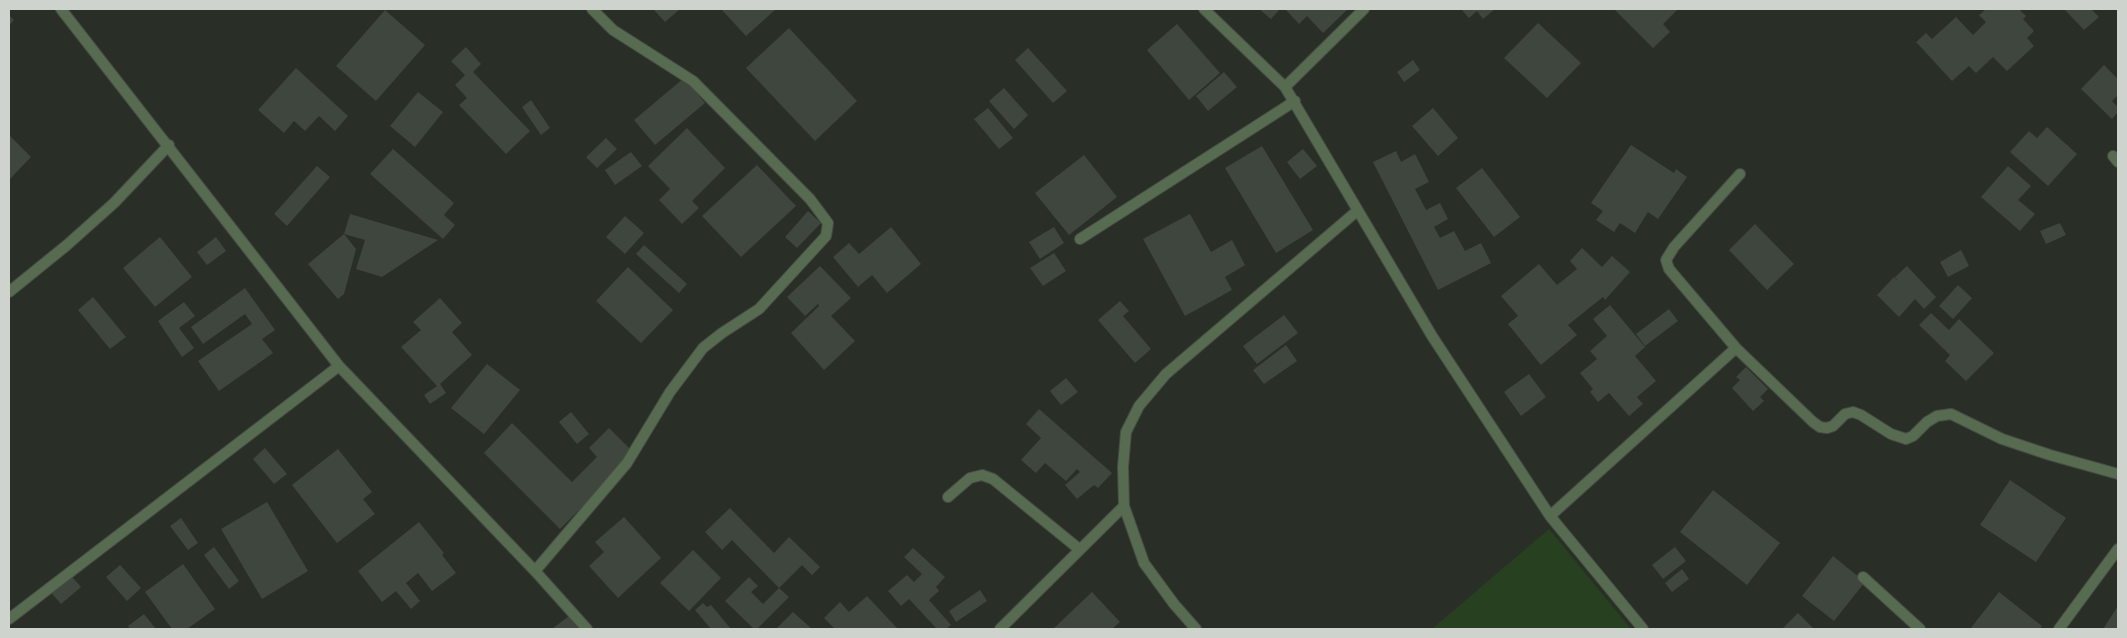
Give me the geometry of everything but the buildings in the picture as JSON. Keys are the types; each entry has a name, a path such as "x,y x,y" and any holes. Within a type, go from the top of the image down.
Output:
{"street":[{"path":"61,9 169,145 339,366 535,571 587,629"},
{"path":"535,571 627,463 670,392 703,348 722,333 759,310 826,236 828,223 810,199 693,81 613,30 592,9"},
{"path":"1204,9 1285,88 1432,336 1550,516 1643,629"},
{"path":"1285,88 1364,9"},
{"path":"1080,239 1294,101"},
{"path":"9,292 67,246 114,203 169,145"},
{"path":"1740,174 1674,247 1666,260 1669,269 1736,348 1813,422 1827,428 1833,426 1845,414 1853,412 1861,414 1891,434 1906,439 1913,436 1927,422 1937,416 1951,414 2002,439 2118,474"},
{"path":"1196,629 1174,604 1144,563 1124,506 1123,467 1126,432 1139,406 1166,374 1357,211"},
{"path":"1550,516 1736,348"},
{"path":"9,619 339,366"},
{"path":"948,496 970,478 982,475 993,479 1079,549"},
{"path":"1000,629 1124,506"},
{"path":"2059,629 2118,549"},
{"path":"1863,577 1920,629"}],"green space":[{"path":"1549,529 1631,629 1432,629"}]}
